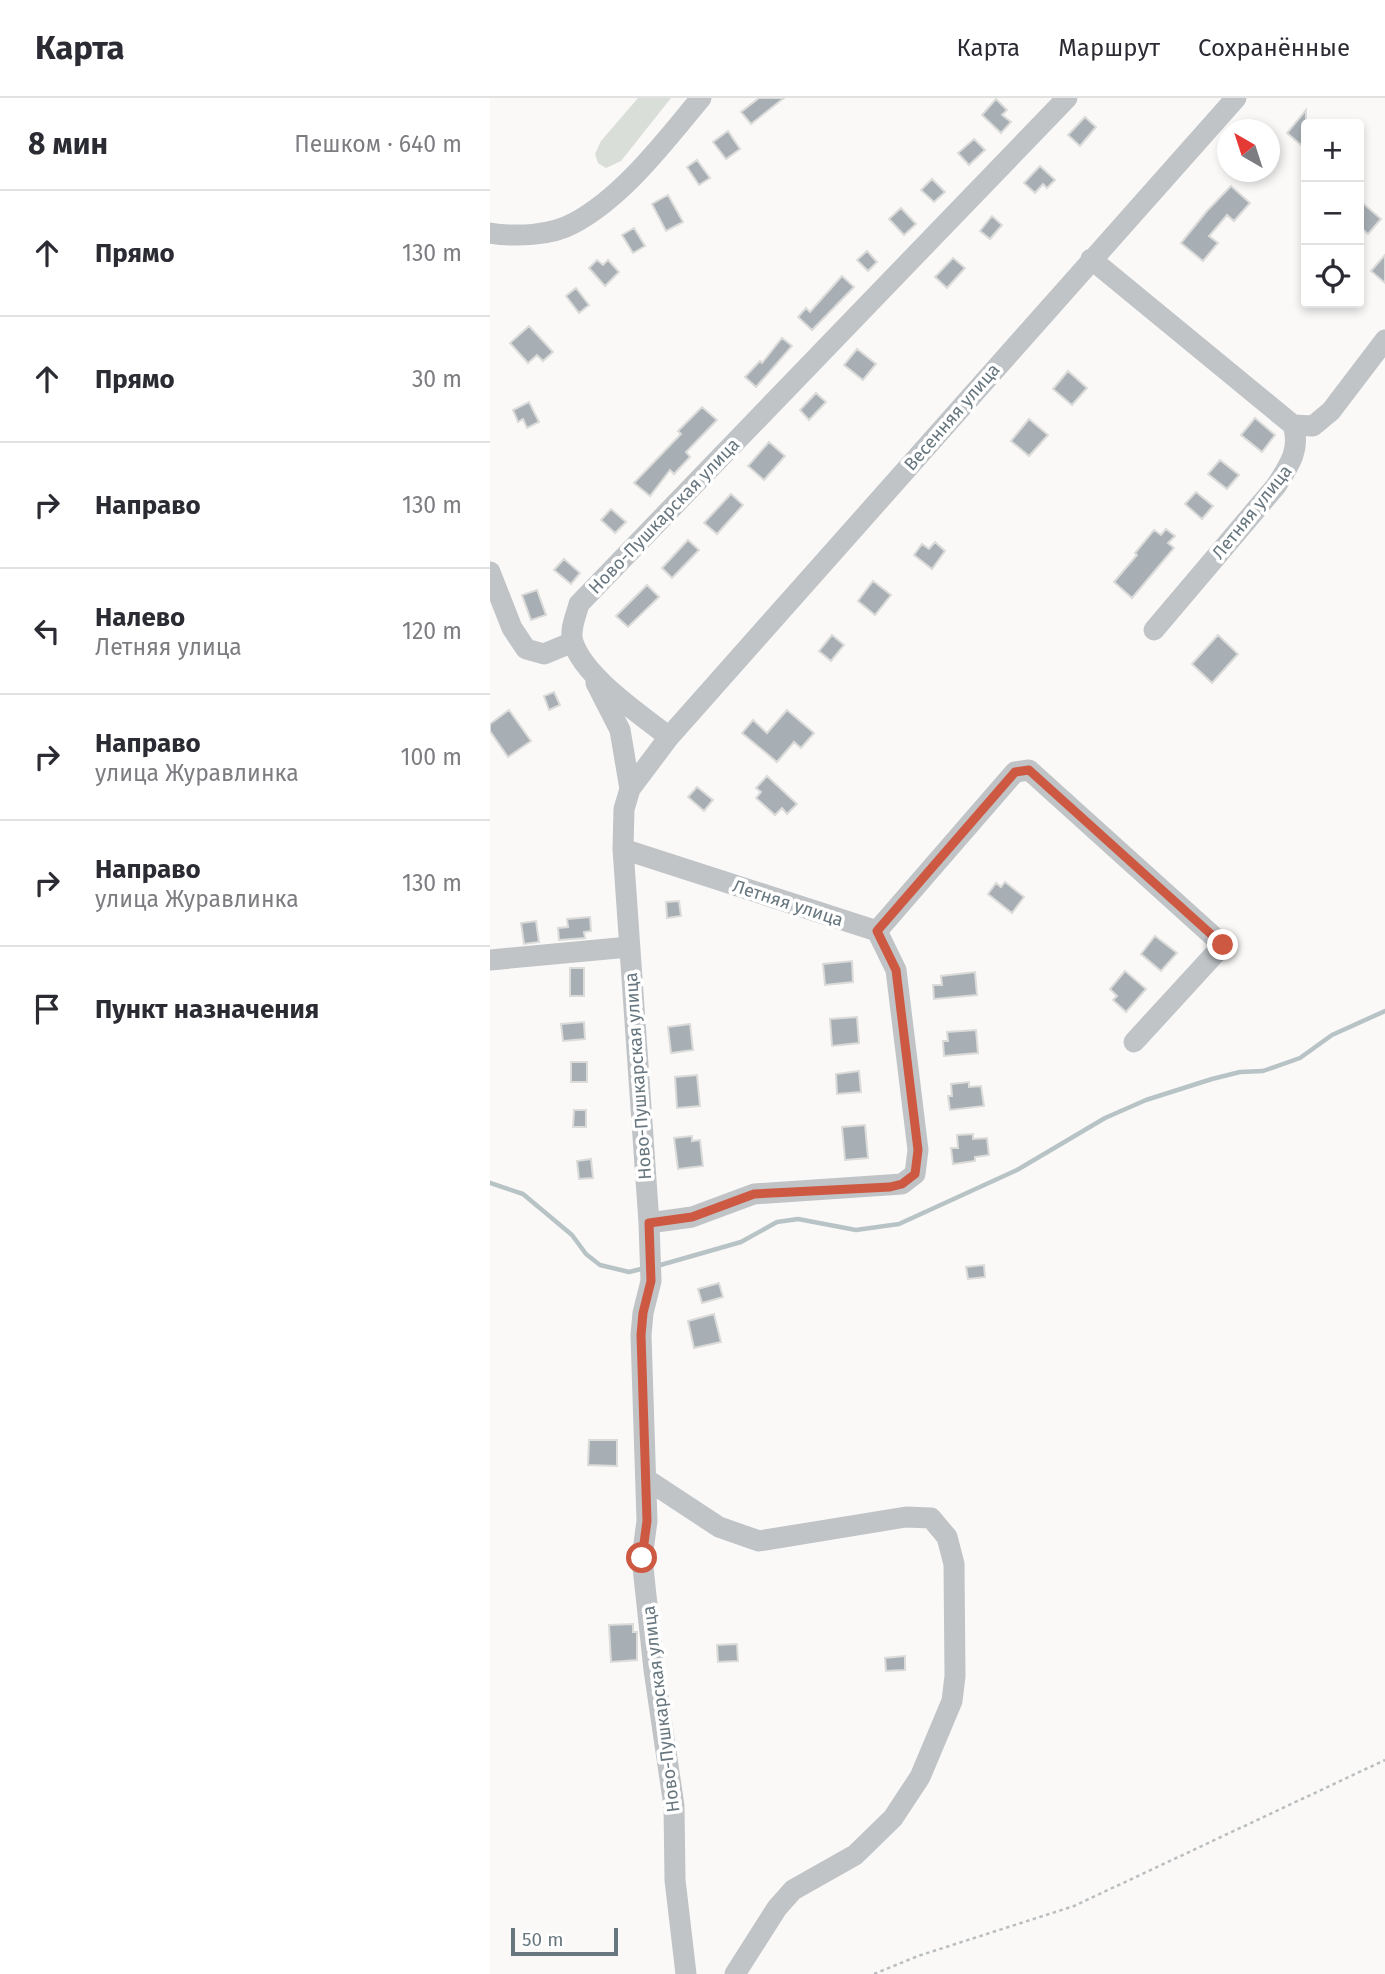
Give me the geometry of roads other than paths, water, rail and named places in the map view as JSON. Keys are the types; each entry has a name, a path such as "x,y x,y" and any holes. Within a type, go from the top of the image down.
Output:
{"street":[{"path":"490,233 514,237 573,224 616,194 701,98"},
{"name":"Ново-Пушкарская улица","path":"573,642 572,627 579,604 1067,98"},
{"name":"Весенняя улица","path":"669,737 1236,98"},
{"path":"1091,259 1293,425 1313,426 1331,411 1385,340"},
{"name":"Летняя улица","path":"1154,630 1276,486 1293,462 1297,436 1293,425"},
{"path":"490,572 512,628 526,649 544,654 573,642 593,674 620,730 630,789"},
{"path":"593,674 669,737"},
{"name":"Ново-Пушкарская улица","path":"669,737 630,789 624,808 623,849 651,1267 641,1335 647,1521 642,1558 654,1670 674,1806 675,1880 686,1974"},
{"path":"649,1223 692,1217 754,1194 890,1187 902,1184 915,1174 918,1150 896,970 877,931 1015,772 1029,770 1223,945 1134,1042"},
{"name":"Летняя улица","path":"623,849 877,931"},
{"path":"490,960 629,947"},
{"path":"646,1479 719,1527 759,1541 906,1517 931,1518 947,1537 954,1564 955,1676 952,1701 920,1777 893,1818 855,1855 793,1890 777,1908 735,1974"}],"waterway":[{"path":"657,1266 741,1242 777,1222 798,1219 856,1230 899,1224 1017,1170 1105,1118 1146,1100 1212,1079 1240,1072 1263,1071 1300,1058 1332,1035 1385,1011"},
{"path":"490,1183 523,1194 572,1235 586,1254 600,1265 629,1272 645,1268"}]}
